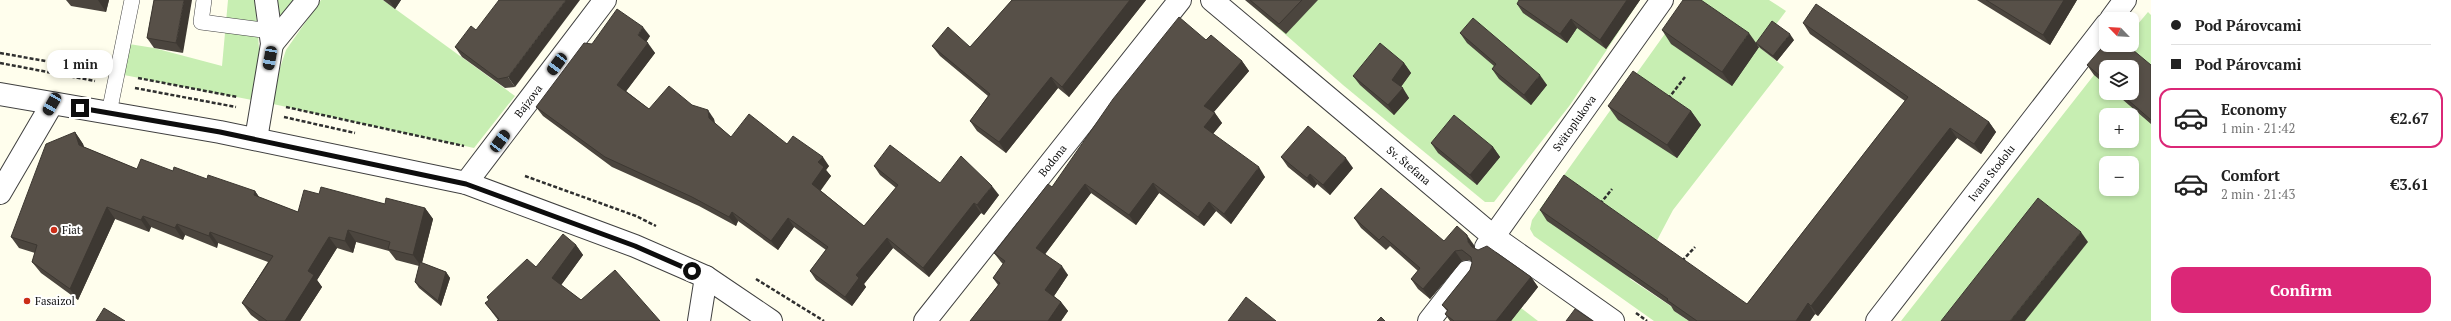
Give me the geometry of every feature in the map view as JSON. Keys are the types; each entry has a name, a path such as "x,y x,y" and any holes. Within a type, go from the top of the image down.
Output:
{"street":[{"path":"256,139 271,37 266,0"},
{"path":"271,37 308,0"},
{"name":"Bajzova","path":"466,184 604,0"},
{"name":"Bodona","path":"925,321 1180,0"},
{"name":"Sv. Štefana","path":"1212,0 1490,242 1613,321"},
{"name":"Svätoplukova","path":"1490,242 1662,0"},
{"path":"2116,12 2125,0"},
{"name":"Ivana Stodolu","path":"1877,321 2099,34"},
{"path":"0,94 256,139 466,184 635,246 706,277 771,321"},
{"path":"0,194 52,104"},
{"path":"1429,321 1467,272"},
{"path":"699,321 706,277"}],"lane":[{"path":"109,113 132,0"},
{"path":"204,0 201,22 271,37"}],"path":[{"path":"1666,101 1685,77"},
{"path":"1599,205 1612,189"},
{"path":"1681,262 1695,247"},
{"path":"1634,312 1647,321"}],"green space":[{"path":"228,0 255,0 260,60 252,100 124,75 129,44 154,48 222,66"},
{"path":"273,0 300,0 274,30"},
{"path":"321,0 383,0 515,96 474,148 273,104 276,80 286,50"},
{"path":"1246,0 1640,0 1570,105 1494,202 1485,202 1343,85"},
{"path":"1689,0 1769,0 1786,11 1759,47 1784,67 1673,210 1655,244 1630,279 1675,309 1674,311 1687,320 1712,284 1700,321 1654,321 1534,236 1530,229 1532,220"},
{"path":"2148,12 2151,15 2151,321 1901,321 2099,69 2099,100 2139,100 2139,60 2107,60 2114,52 2139,52 2139,23"},
{"path":"1521,308 1538,321 1511,321"}],"building":[{"path":"154,0 184,0 176,43 147,38"},
{"path":"499,0 566,0 508,77 498,79 455,47 471,26 476,30"},
{"path":"1012,0 1130,0 1062,87 1051,77 999,142 970,121 990,94 932,46 948,27 970,47"},
{"path":"1250,0 1302,0 1279,24"},
{"path":"1519,0 1627,0 1600,40 1571,19 1560,34 1517,4"},
{"path":"1683,0 1701,0 1749,33 1722,72 1662,30"},
{"path":"1986,0 2064,0 2043,35"},
{"path":"1816,4 1989,122 1974,144 1950,128 1811,306 1808,303 1796,321 1697,321 1667,300 1668,299 1540,210 1564,175 1747,304 1908,97 1803,23"},
{"path":"617,9 643,27 638,35 648,43 617,85 649,109 669,86 692,105 708,110 709,118 731,137 749,114 787,144 793,136 823,157 818,162 824,167 812,184 864,226 898,185 874,166 890,145 940,183 961,156 992,186 977,205 974,203 923,268 887,238 856,275 859,278 845,297 810,271 828,247 788,218 771,241 732,212 729,217 692,197 605,157 536,107 584,43 592,44"},
{"path":"1179,17 1206,40 1211,35 1242,61 1204,106 1215,113 1204,127 1259,167 1224,214 1209,202 1198,217 1153,183 1129,215 1085,184 1036,248 1062,266 1045,290 1061,302 1048,321 970,321 1000,283 993,278 1005,261 994,253 1048,184 1052,187 1113,99"},
{"path":"1473,18 1540,75 1524,95 1492,69 1496,64 1460,33"},
{"path":"1772,21 1790,34 1773,56 1756,43"},
{"path":"1380,43 1404,63 1392,80 1403,88 1388,105 1353,76"},
{"path":"2099,51 2135,52 2151,65 2151,120 2128,100 2139,100 2139,60 2099,60 2099,75 2087,65"},
{"path":"1633,71 1691,111 1667,145 1608,106"},
{"path":"1454,115 1493,147 1470,175 1431,143"},
{"path":"1308,126 1346,158 1323,185 1310,174 1307,178 1281,157"},
{"path":"75,132 79,145 137,169 141,159 173,171 174,167 207,179 208,175 255,191 254,195 298,212 304,190 319,194 321,187 385,204 386,198 425,208 413,255 388,249 390,242 348,230 345,241 329,237 308,271 314,275 285,321 267,321 242,303 273,256 210,232 209,236 177,224 175,228 143,216 141,220 107,207 70,289 32,262 37,245 11,237 46,144"},
{"path":"1381,188 1444,241 1457,226 1467,235 1468,242 1472,247 1478,250 1487,246 1531,277 1496,321 1454,321 1445,314 1448,310 1442,305 1470,270 1472,263 1471,257 1462,250 1455,251 1423,289 1411,279 1420,268 1383,236 1379,240 1354,218"},
{"path":"2038,198 2081,232 2010,321 1941,321"},
{"path":"563,234 576,245 552,278 581,300 615,270 660,321 497,321 499,319 485,303 489,300 487,297 527,259 536,267"},
{"path":"420,262 446,272 438,301 415,282"},
{"path":"1246,297 1276,321 1228,321"},
{"path":"104,308 125,321 96,321"},
{"path":"1575,309 1593,321 1566,321"},
{"path":"1381,317 1385,321 1377,321"}],"place":[{"name":"Fiat","path":"54,230"},
{"name":"Fasaizol","path":"27,301"}],"route":[{"path":"80,108 220,132 466,184 635,246 692,271"}]}
